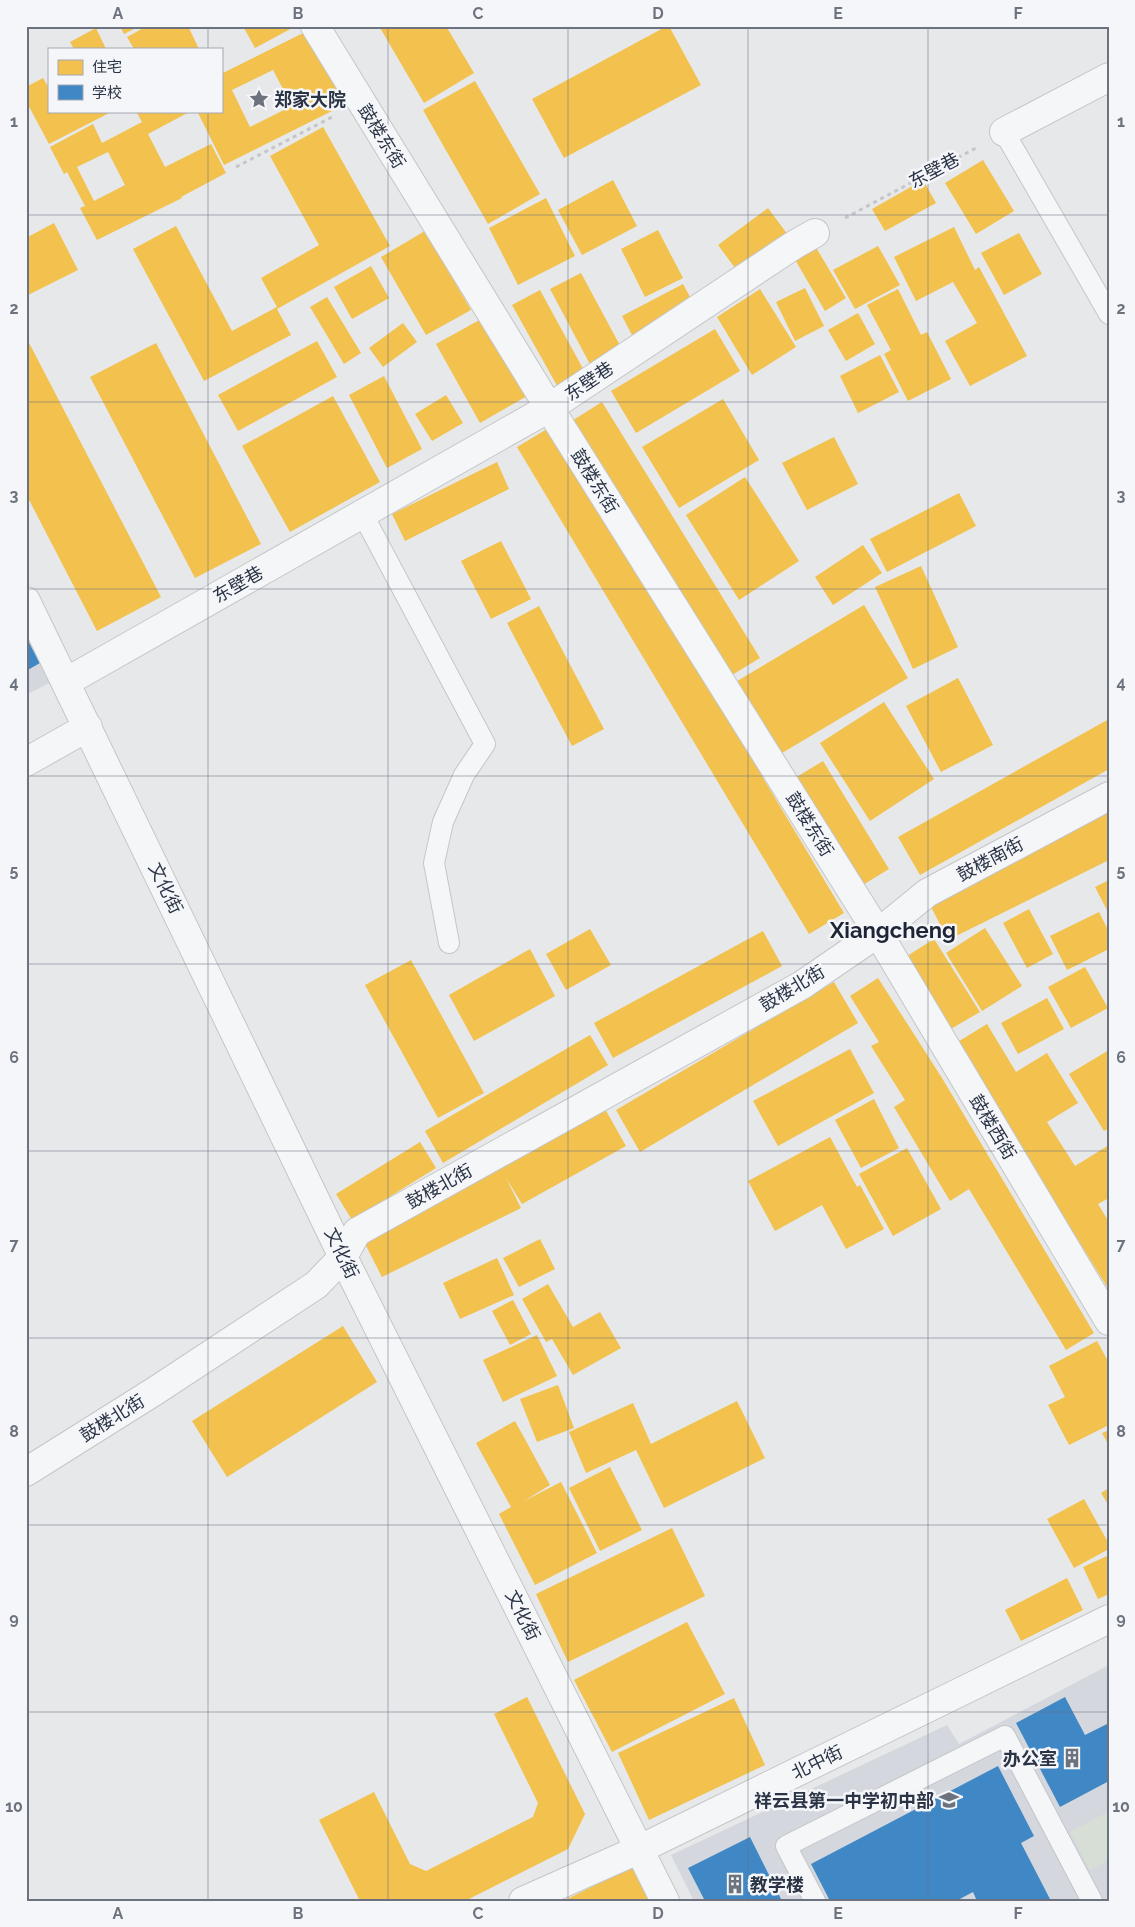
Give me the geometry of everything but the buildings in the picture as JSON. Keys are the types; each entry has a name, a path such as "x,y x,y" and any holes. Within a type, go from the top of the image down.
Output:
{"street":[{"name":"鼓楼东街","path":"315,26 553,415 878,933"},
{"path":"1004,132 1109,77"},
{"name":"东壁巷","path":"66,682 362,513 553,415 794,244 815,233"},
{"name":"文化街","path":"26,601 344,1257 665,1901"},
{"path":"26,762 88,727"},
{"name":"鼓楼南街","path":"878,933 927,893 1109,796"},
{"name":"鼓楼北街","path":"26,1472 163,1386 316,1285 344,1257 357,1232 802,984 878,933"},
{"name":"鼓楼西街","path":"878,933 1109,1321"},
{"name":"北中街","path":"523,1901 640,1848 1109,1619"}],"lane":[{"path":"1004,132 1109,314"},
{"path":"362,513 485,744 464,775 443,822 434,863 449,943"},
{"path":"815,1901 786,1846 1005,1736 1092,1901"}],"path":[{"path":"236,167 361,102"},
{"name":"东壁巷","path":"815,233 1004,132"}],"shaded area":[{"path":"26,621 57,679 26,695"},
{"name":"祥云县第一中学初中部","path":"1109,1665 1109,1901 694,1901 671,1855 947,1725 959,1744"},
{"path":"1109,1811 1109,1860 1090,1870 1070,1832"}],"place":[{"name":"郑家大院","path":"259,99"},
{"name":"办公室","path":"1072,1758"},
{"name":"祥云县第一中学初中部","path":"949,1800"},
{"name":"教学楼","path":"735,1884"}],"district":[{"name":"Xiangcheng","path":"893,930"}]}
